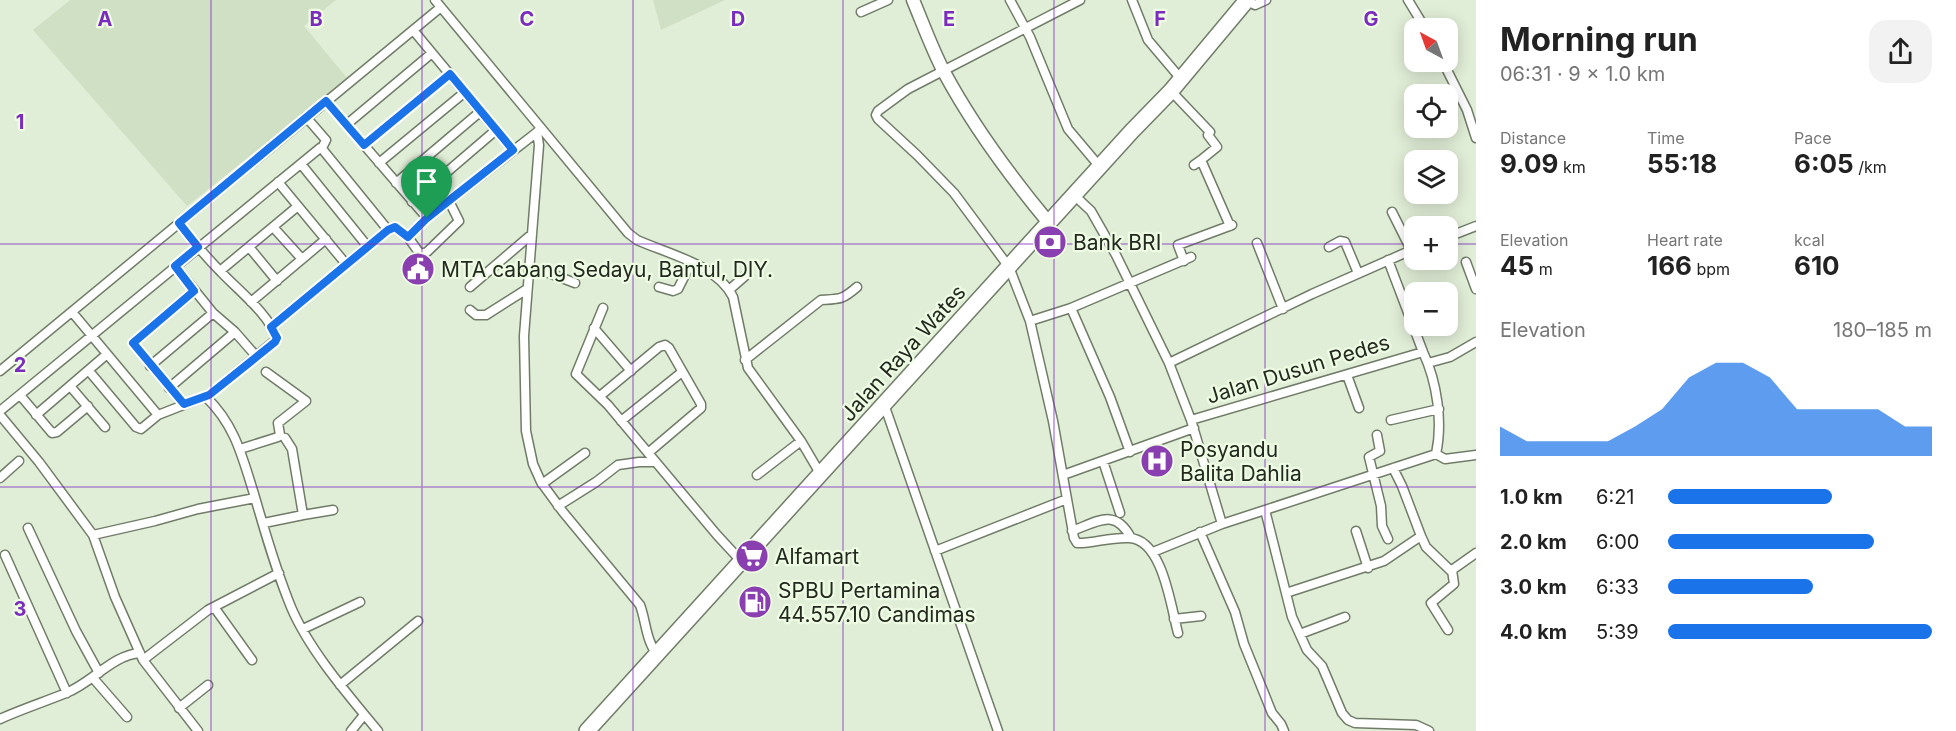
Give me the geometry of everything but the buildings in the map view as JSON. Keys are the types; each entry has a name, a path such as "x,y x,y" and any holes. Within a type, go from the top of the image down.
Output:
{"highway":[{"name":"Jalan Raya Wates","path":"587,731 1176,85 1246,0"}],"street":[{"path":"861,12 888,0"},
{"path":"913,0 944,71 997,156 1049,223"},
{"path":"1010,0 1025,28 1068,129 1100,167"},
{"path":"1080,0 908,89 878,111 876,115 954,194 1010,267 1030,321 1063,475 1072,531 1077,543 1131,538 1141,542 1153,552 1159,563 1178,633"},
{"path":"1030,321 1071,308 1187,259 1178,245 1232,225 1198,163 1217,147 1208,135 1210,132 1176,85 1148,40 1132,0"},
{"path":"1246,0 1255,5 1266,0"},
{"path":"1408,0 1419,18"},
{"path":"0,371 413,30 438,4 539,130 628,232 637,240 713,275 729,291 733,297 745,360 752,374 801,441 821,475"},
{"path":"413,30 513,150"},
{"path":"346,125 432,53"},
{"path":"1448,72 1467,110 1476,138"},
{"path":"364,145 450,74"},
{"path":"378,163 465,92"},
{"path":"326,101 427,218"},
{"path":"1467,110 1476,106"},
{"path":"396,183 481,111"},
{"path":"198,731 141,656 115,597 93,535 0,413 91,335 322,148 326,140 306,117"},
{"path":"412,202 496,130"},
{"path":"408,237 427,218 539,130"},
{"path":"539,130 524,336 526,431 533,464 542,484 558,506 640,605 650,644 657,654"},
{"path":"322,148 388,230"},
{"path":"301,164 368,247"},
{"path":"278,182 346,264"},
{"name":"Jalan Dusun Pedes","path":"1074,195 1091,211 1168,363 1192,424 1222,524"},
{"path":"271,327 388,230 395,227 408,237 420,254 427,252 459,221 449,201"},
{"path":"220,271 298,206"},
{"path":"1392,212 1404,234"},
{"path":"89,371 136,428 144,428 158,416 206,397 277,339 271,327 251,302 198,247 179,223"},
{"path":"1458,233 1476,226"},
{"path":"273,227 302,259"},
{"path":"470,287 532,234"},
{"path":"251,302 326,239"},
{"path":"1329,247 1340,241 1345,242 1358,273"},
{"path":"1257,243 1283,309"},
{"path":"249,247 277,280"},
{"path":"1168,363 1404,254"},
{"path":"1388,260 1424,352"},
{"path":"1466,262 1476,289"},
{"path":"659,287 673,291 678,289 691,263"},
{"path":"175,266 213,313 256,356"},
{"path":"529,269 549,273 575,283"},
{"path":"729,291 745,276"},
{"path":"745,360 821,300 841,299 857,287"},
{"path":"470,310 476,315 486,315 527,289"},
{"path":"184,404 150,366 133,342 194,291"},
{"path":"603,308 576,372 577,376 600,396 742,562"},
{"path":"1071,308 1110,398 1130,452"},
{"path":"72,312 158,416"},
{"path":"150,366 213,313"},
{"path":"594,328 631,371"},
{"path":"169,388 234,332"},
{"path":"1428,363 1450,357 1476,342"},
{"path":"600,396 659,347 665,345 669,348 700,402 701,408 648,453"},
{"name":"Jalan Dusun Pedes","path":"1192,424 1397,358 1424,352 1438,409 1436,454"},
{"path":"36,415 106,355"},
{"path":"240,449 278,437 280,435 278,423 306,401 266,372"},
{"path":"621,421 682,372"},
{"path":"1347,375 1359,408"},
{"path":"70,386 105,427"},
{"path":"20,395 49,431 54,433 88,406"},
{"path":"206,397 221,412 240,449 292,609 340,685 378,731"},
{"path":"884,404 998,731"},
{"path":"1391,420 1438,409"},
{"path":"1063,475 1130,452 1192,424"},
{"path":"1377,435 1380,451 1369,457 1381,506 1382,526 1388,539"},
{"path":"285,438 291,449 303,514"},
{"path":"757,475 801,441"},
{"path":"542,484 585,453"},
{"path":"1153,552 1222,524 1436,454 1445,459 1476,456"},
{"path":"0,464 4,475 19,461"},
{"path":"1103,461 1120,513"},
{"path":"558,506 618,465 655,462"},
{"path":"1393,468 1426,547 1451,571 1454,584 1431,603 1448,630"},
{"path":"93,535 198,509 255,498"},
{"path":"935,551 1067,499"},
{"path":"264,524 303,514 333,510"},
{"path":"1265,510 1292,617 1310,654 1322,666 1342,713 1348,720 1363,724 1416,725 1430,731"},
{"path":"1072,531 1104,519 1111,519 1125,526 1131,538"},
{"path":"28,528 96,676 127,717"},
{"path":"1356,531 1368,568"},
{"path":"1200,532 1235,612 1244,644 1272,713 1284,731"},
{"path":"1286,593 1368,568 1384,561 1420,536"},
{"path":"1451,571 1476,553"},
{"path":"5,555 67,693"},
{"path":"0,719 67,693 129,654 141,656 214,607 279,573"},
{"path":"303,628 360,602"},
{"path":"214,607 252,660"},
{"path":"1174,620 1201,616"},
{"path":"1300,634 1345,618"},
{"path":"340,685 418,621"},
{"path":"179,708 208,685"},
{"path":"351,731 364,715"}],"shaded area":[{"path":"70,0 336,0 304,26 348,79 187,206 33,30"},
{"path":"653,0 725,0 661,30"}],"place":[{"name":"Bank BRI","path":"1050,242"},
{"name":"MTA cabang Sedayu, Bantul, DIY.","path":"418,269"},
{"name":"Posyandu Balita Dahlia","path":"1157,461"},
{"name":"Alfamart","path":"752,556"},
{"name":"SPBU Pertamina 44.557.10 Candimas","path":"755,602"}],"route":[{"path":"450,74 513,150 427,218 408,237 395,227 388,230 271,327 277,338 275,342 202,399 184,404 133,345 134,340 194,291 175,266 198,247 179,223 326,101 364,145 450,74"}]}
